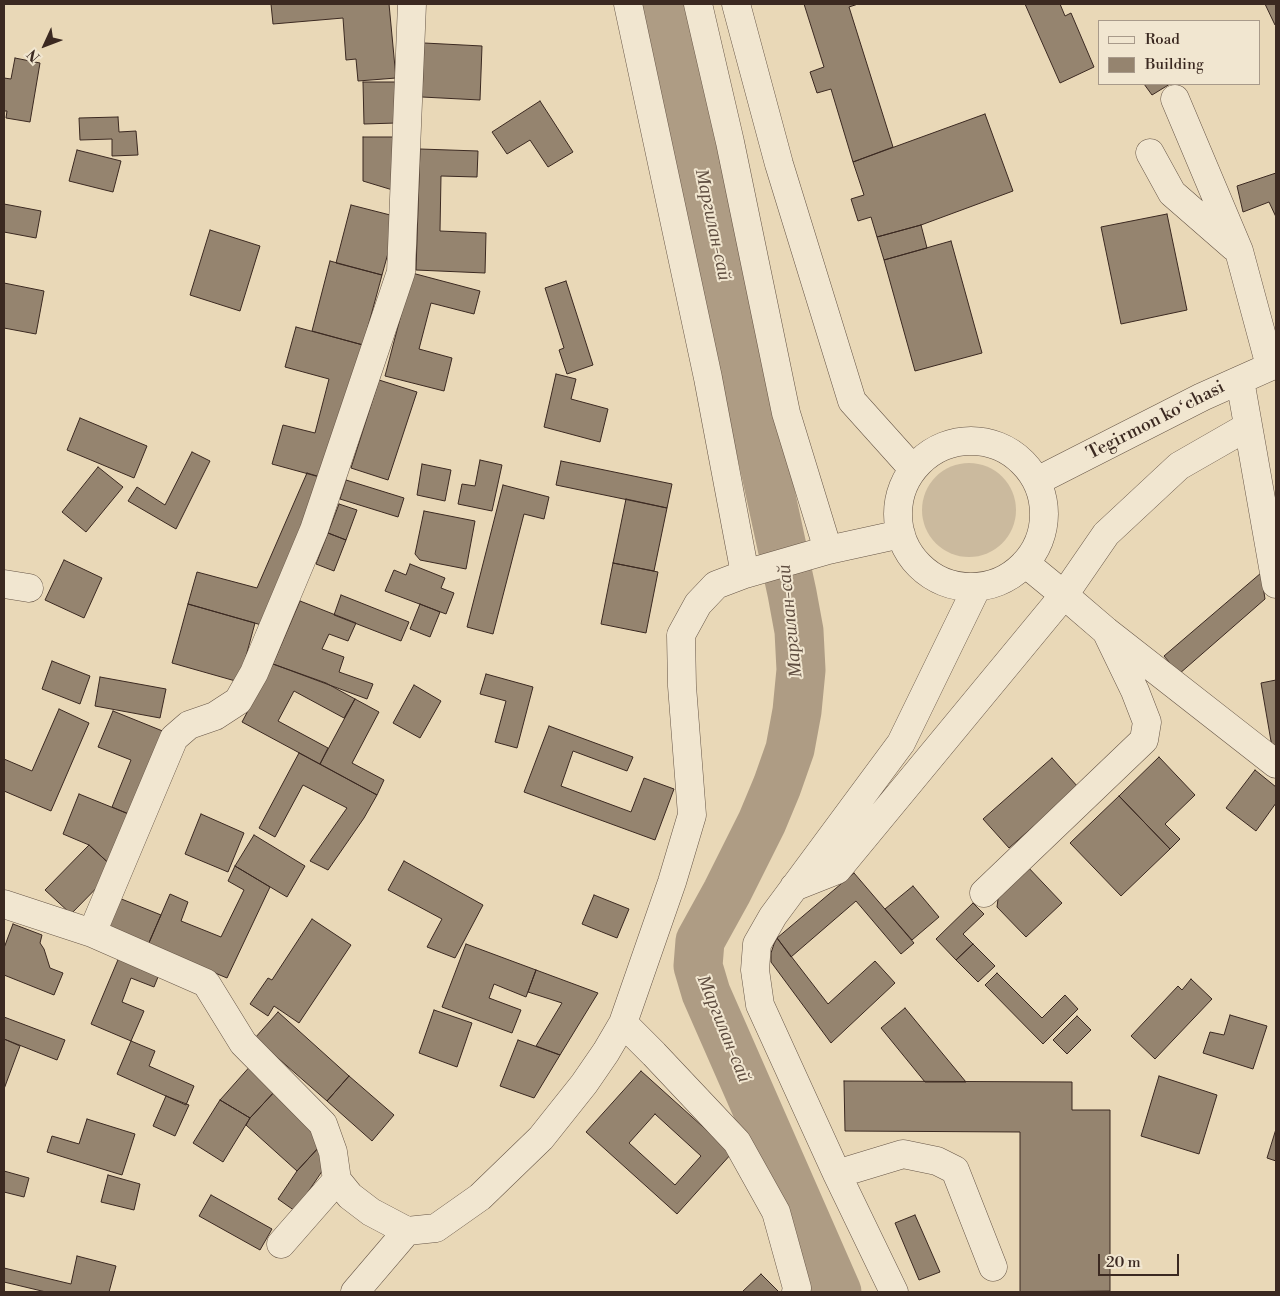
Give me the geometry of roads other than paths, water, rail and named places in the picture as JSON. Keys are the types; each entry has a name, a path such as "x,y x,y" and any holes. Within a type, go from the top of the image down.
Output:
{"street":[{"path":"92,933 174,738 189,725 215,716 238,701 254,673 314,530 401,272 412,4"},
{"path":"628,4 708,378 745,574"},
{"path":"736,4 779,164 852,401 913,469"},
{"path":"707,6 730,142 786,413 828,550"},
{"path":"1176,99 1239,252 1273,365"},
{"path":"1150,153 1172,193 1239,252"},
{"name":"Tegirmon koʻchasi","path":"1037,481 1202,397 1273,365"},
{"path":"1240,380 1276,584"},
{"path":"794,887 837,870 1064,595 1106,534 1179,466 1247,427"},
{"path":"970,440 1002,447 1016,456 1037,481 1042,495 1044,510 1044,524 1040,539 1034,552 1025,564 1003,580 977,587 960,586 930,574 917,562 908,549 901,534 898,517 899,500 904,484 913,469 924,457 938,448 970,440"},
{"path":"4,904 92,933 206,983 242,1044 323,1124 334,1152 337,1180 350,1196 371,1212 406,1231 436,1228 480,1197 541,1138 584,1084 623,1024 672,882 692,815 682,686 681,635 698,604 716,585 745,574 828,550 901,534"},
{"path":"1025,564 1106,631 1276,764"},
{"path":"894,1292 837,1174 760,1005 755,970 757,944 773,916 900,743 977,587"},
{"path":"984,894 1144,740 1147,722 1135,691 1106,631"},
{"path":"623,1024 737,1142 776,1212 797,1288 796,1292"},
{"path":"837,1174 903,1154 937,1161 955,1170 993,1267"},
{"path":"281,1244 337,1180"},
{"path":"355,1292 406,1231"}],"waterway":[{"name":"Маргилан-сай","path":"664,4 792,593 799,631 801,670 797,711 790,749 762,822 700,941 698,966 706,993 837,1292"}]}
